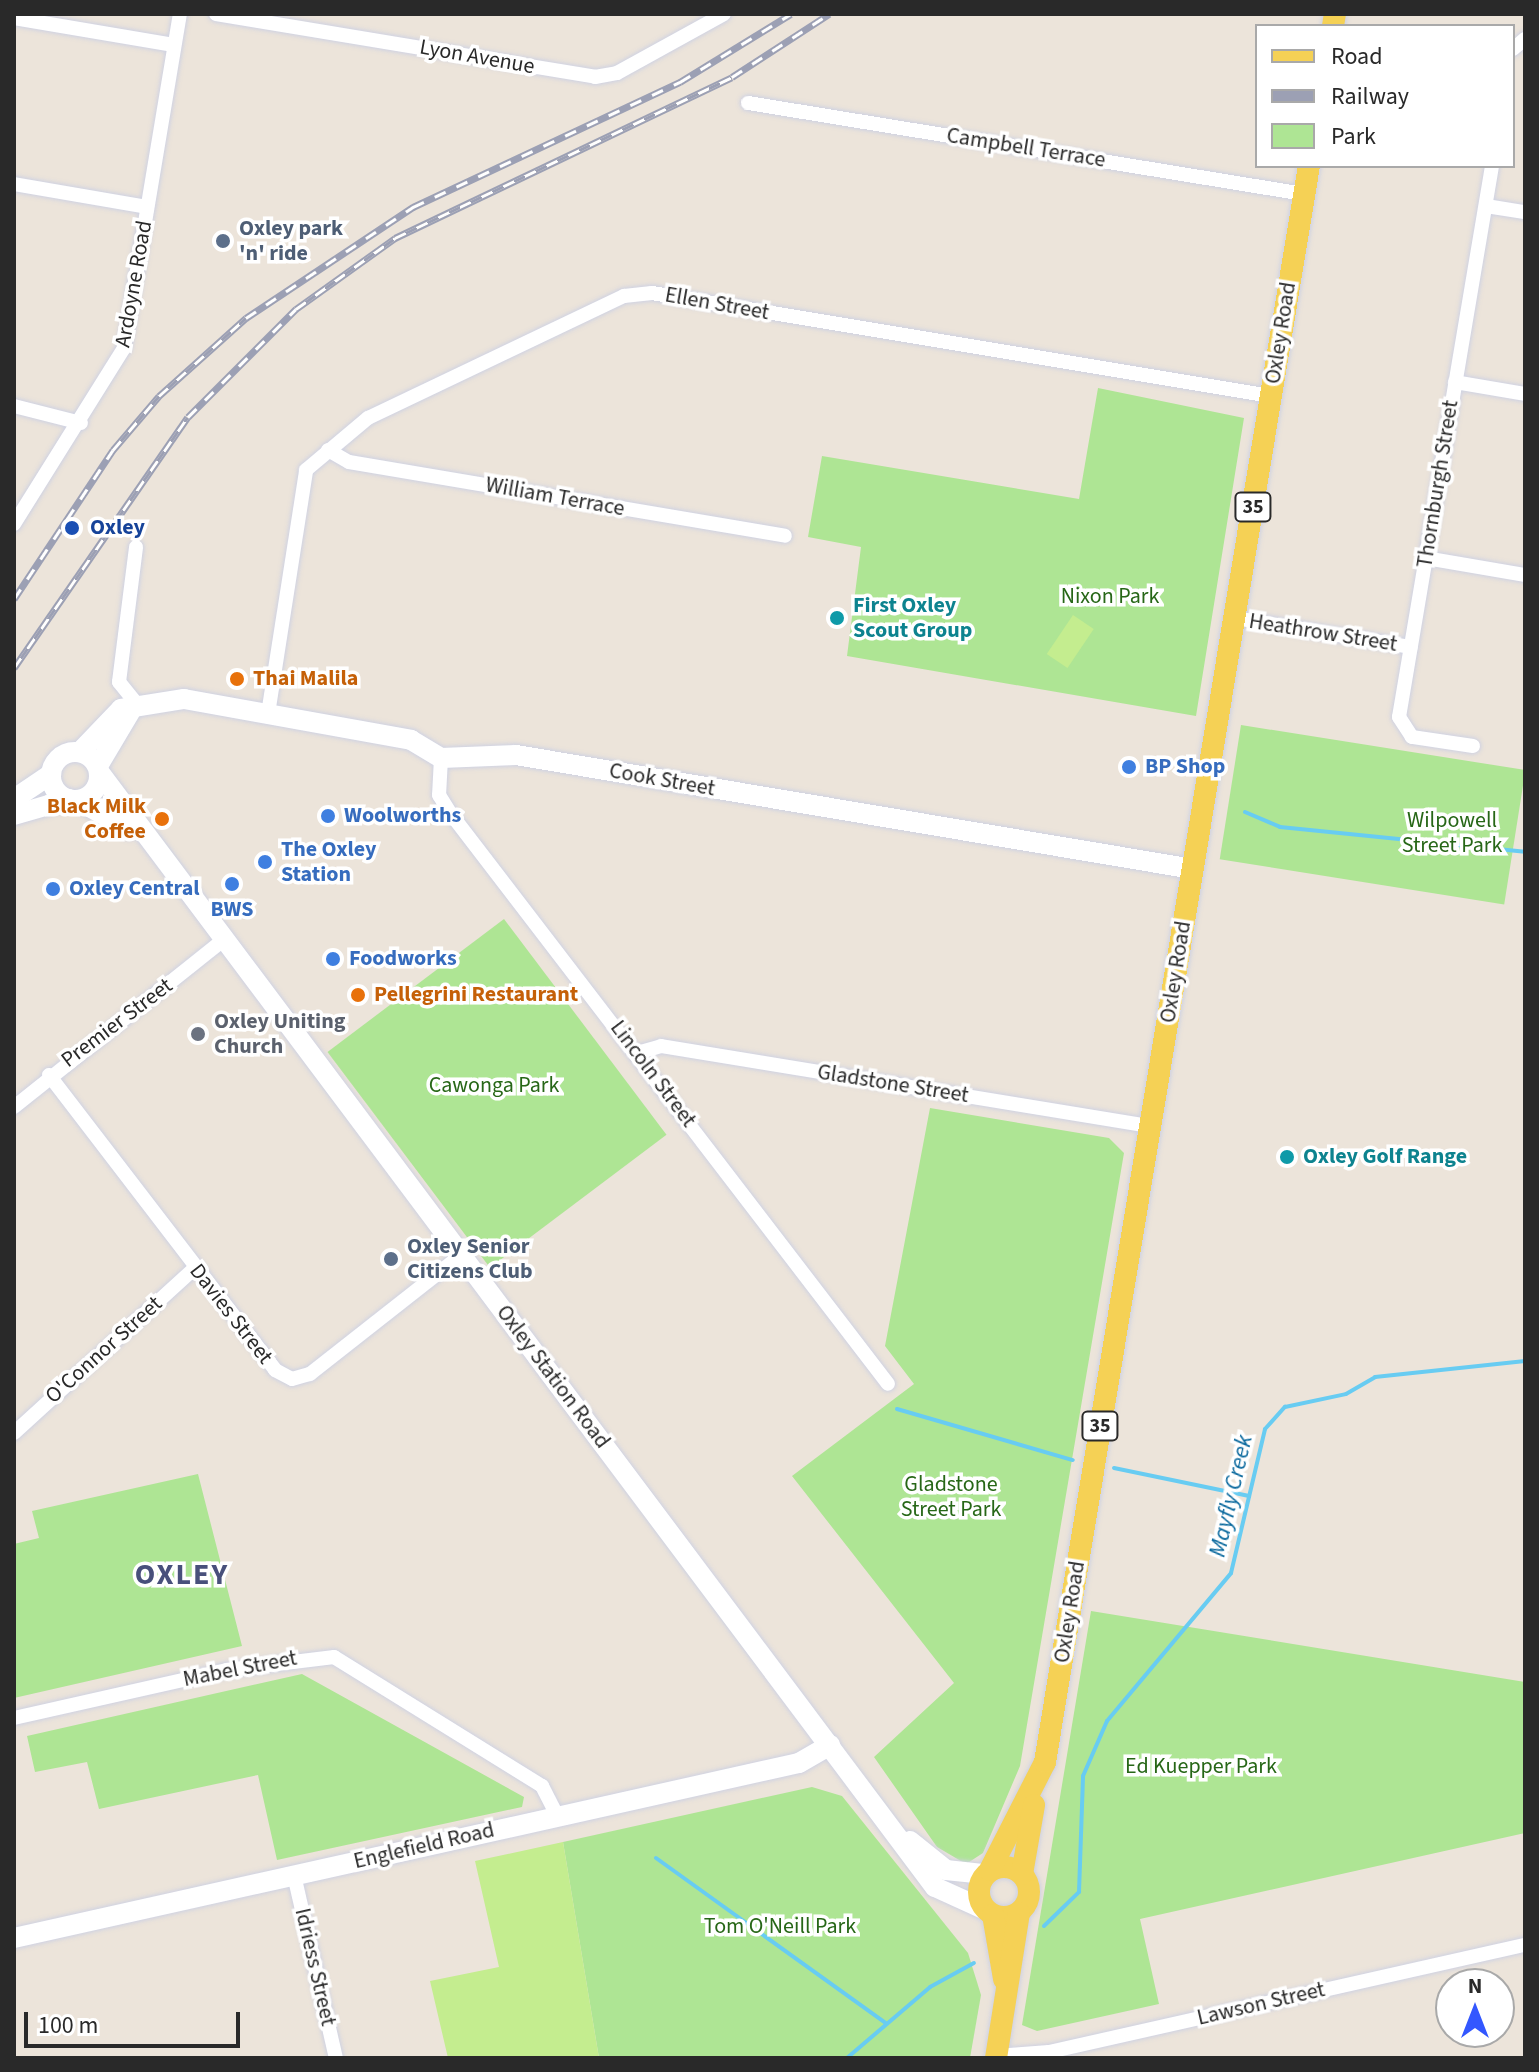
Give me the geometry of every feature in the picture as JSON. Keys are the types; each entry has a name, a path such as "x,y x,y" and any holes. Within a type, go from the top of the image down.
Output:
{"main road":[{"name":"Oxley Road","path":"1022,1874 1151,1126 1309,168"},
{"path":"14,799 51,774 57,759 80,752 110,717 136,703 184,699 268,714 411,740 441,758"},
{"path":"14,815 73,800 96,788 99,770 136,703"},
{"path":"80,752 99,770"},
{"name":"Cook Street","path":"441,758 516,755 1193,869"},
{"name":"Oxley Station Road","path":"99,770 155,854 892,1825 935,1887 989,1913"},
{"path":"51,774 73,800"},
{"name":"Oxley Station Road","path":"73,800 112,816 155,854"},
{"name":"Englefield Road","path":"14,1938 799,1763 830,1745"},
{"name":"Oxley Road","path":"988,1872 1038,1777"},
{"name":"Oxley Station Road","path":"892,1825 946,1870 988,1872"},
{"path":"988,1872 1007,1867 1022,1874"},
{"name":"35","path":"988,1872 978,1892 989,1913 1004,1979"},
{"name":"35","path":"996,2057 1004,1979 1019,1913 1029,1890 1022,1874"},
{"path":"989,1913 1019,1913"}],"street":[{"name":"Ardoyne Road","path":"14,524 81,423 124,348 180,14"},
{"name":"Lyon Avenue","path":"216,14 595,77 617,73 724,14"},
{"path":"14,18 174,45"},
{"name":"Campbell Terrace","path":"748,103 1304,194"},
{"name":"Thornburgh Street","path":"1473,746 1412,737 1402,729 1411,647 1492,168"},
{"path":"14,184 147,207"},
{"path":"1486,206 1525,212"},
{"name":"Ellen Street","path":"268,714 303,480 328,450 368,418 624,296 652,293 1271,396"},
{"path":"1455,382 1525,394"},
{"path":"14,406 81,423"},
{"name":"William Terrace","path":"328,450 349,462 785,536"},
{"path":"136,547 119,682 136,703"},
{"path":"1426,558 1525,575"},
{"name":"Heathrow Street","path":"1235,618 1411,647"},
{"name":"Lincoln Street","path":"441,758 439,795 451,814 888,1384"},
{"name":"Premier Street","path":"14,1107 49,1075 222,941"},
{"name":"Gladstone Street","path":"637,1053 661,1046 1151,1126"},
{"name":"Davies Street","path":"49,1075 275,1370 292,1379 310,1374 461,1255"},
{"name":"O'Connor Street","path":"14,1433 195,1268"},
{"name":"Mabel Street","path":"14,1718 227,1670 334,1657 542,1786 558,1817"},
{"name":"Idriess Street","path":"294,1875 336,2058"},
{"name":"Lawson Street","path":"996,2057 1049,2052 1525,1945"}],"green space":[{"name":"Nixon Park","path":"1098,388 1244,418 1196,716 847,656 861,547 808,537 822,456 1079,499"},
{"path":"1073,615 1094,629 1067,668 1047,654"},
{"name":"Wilpowell Street Park","path":"1241,725 1525,770 1504,904 1220,859"},
{"name":"Cawonga Park","path":"504,919 666,1135 490,1268 328,1052"},
{"name":"Gladstone Street Park","path":"930,1108 1109,1138 1124,1153 1020,1766 983,1853 966,1864 937,1847 874,1757 954,1683 792,1476 914,1384 885,1346"},
{"path":"198,1474 242,1646 14,1698 14,1544 39,1538 32,1511"},
{"name":"Ed Kuepper Park","path":"1091,1611 1525,1682 1525,1833 1140,1919 1159,2004 1037,2031 1022,2025"},
{"path":"302,1674 524,1797 522,1807 277,1860 258,1775 99,1809 87,1762 35,1772 27,1736"},
{"name":"Tom O'Neill Park","path":"812,1787 842,1796 968,1953 981,1995 970,2058 599,2058 563,1842"},
{"path":"563,1842 599,2058 448,2058 430,1981 499,1967 475,1861"}],"waterway":[{"path":"1245,812 1280,827 1525,852"},
{"name":"Mayfly Creek","path":"1044,1926 1079,1892 1083,1776 1107,1721 1231,1573 1265,1429 1285,1407 1346,1394 1375,1377 1525,1361"},
{"path":"897,1409 1073,1460"},
{"path":"1114,1468 1249,1496"},
{"path":"656,1858 886,2023"},
{"name":"Mayfly Creek","path":"847,2058 930,1987 974,1963"}],"railway":[{"path":"14,599 113,450 159,396 246,318 413,207 680,82 791,14"},
{"path":"14,668 188,417 296,309 395,238 732,77 829,14"}],"place":[{"name":"Oxley park 'n' ride","path":"223,241"},
{"name":"Oxley","path":"72,528"},
{"name":"First Oxley Scout Group","path":"837,618"},
{"name":"Thai Malila","path":"237,679"},
{"name":"BP Shop","path":"1129,767"},
{"name":"Woolworths","path":"328,816"},
{"name":"Black Milk Coffee","path":"162,819"},
{"name":"The Oxley Station","path":"265,862"},
{"name":"BWS","path":"232,884"},
{"name":"Oxley Central","path":"53,889"},
{"name":"Foodworks","path":"333,959"},
{"name":"Pellegrini Restaurant","path":"358,995"},
{"name":"Oxley Uniting Church","path":"198,1034"},
{"name":"Oxley Golf Range","path":"1287,1157"},
{"name":"Oxley Senior Citizens Club","path":"391,1259"}],"district":[{"name":"OXLEY","path":"182,1575"}]}
